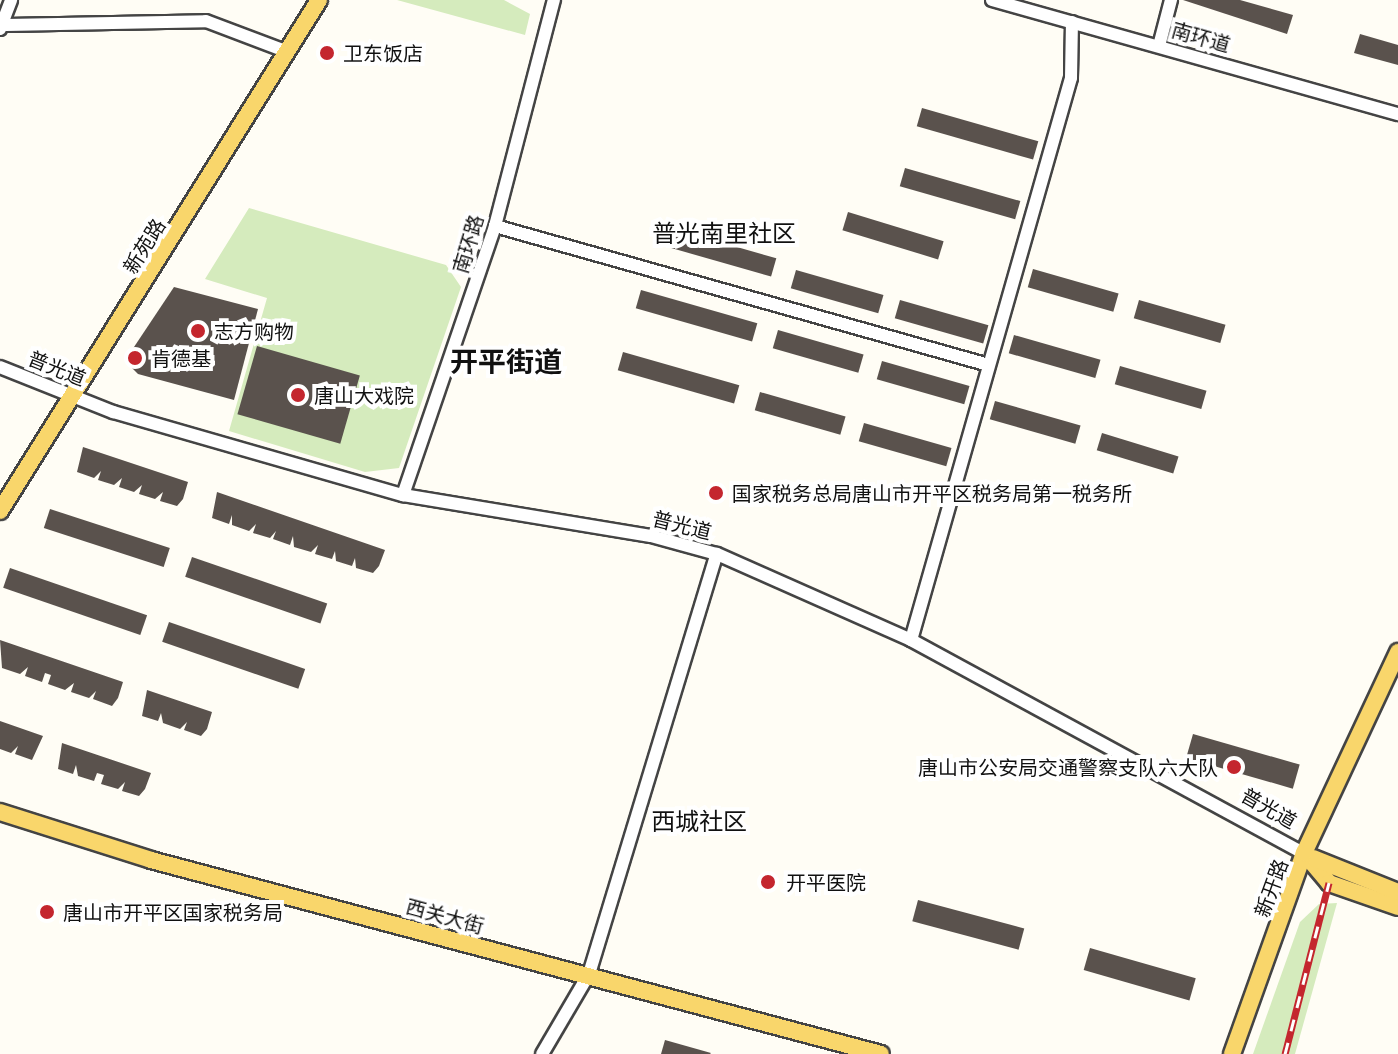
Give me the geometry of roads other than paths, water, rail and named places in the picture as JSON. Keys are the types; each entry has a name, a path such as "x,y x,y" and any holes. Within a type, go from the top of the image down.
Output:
{"main road":[{"name":"新苑路","path":"0,511 319,0"},
{"name":"新开路","path":"1232,1054 1304,853 1398,652"},
{"name":"西关大街","path":"0,812 151,860 881,1054"},
{"name":"普光道","path":"1304,853 1348,876 1398,892"},
{"name":"普光道","path":"1304,853 1329,883 1398,907"}],"street":[{"path":"11,0 3,27 206,21 288,52"},
{"name":"南环路","path":"403,495 495,226 554,0"},
{"name":"南环道","path":"992,0 1398,114"},
{"path":"1159,46 1171,0"},
{"path":"911,640 1071,78 1072,22"},
{"path":"495,226 989,365"},
{"name":"普光道","path":"0,367 73,397 403,495 651,536 717,554 911,640 1304,853"},
{"path":"542,1054 589,974 717,554"}],"railway":[{"path":"1285,1054 1329,883"}],"place":[{"name":"卫东饭店","path":"327,53"},
{"name":"志方购物","path":"198,331"},
{"name":"肯德基","path":"135,358"},
{"name":"唐山大戏院","path":"298,395"},
{"name":"国家税务总局唐山市开平区税务局第一税务所","path":"716,493"},
{"name":"唐山市公安局交通警察支队六大队","path":"1234,767"},
{"name":"开平医院","path":"768,882"},
{"name":"唐山市开平区国家税务局","path":"47,912"}],"district":[{"name":"普光南里社区","path":"724,233"},
{"name":"开平街道","path":"506,361"},
{"name":"西城社区","path":"699,821"}]}
